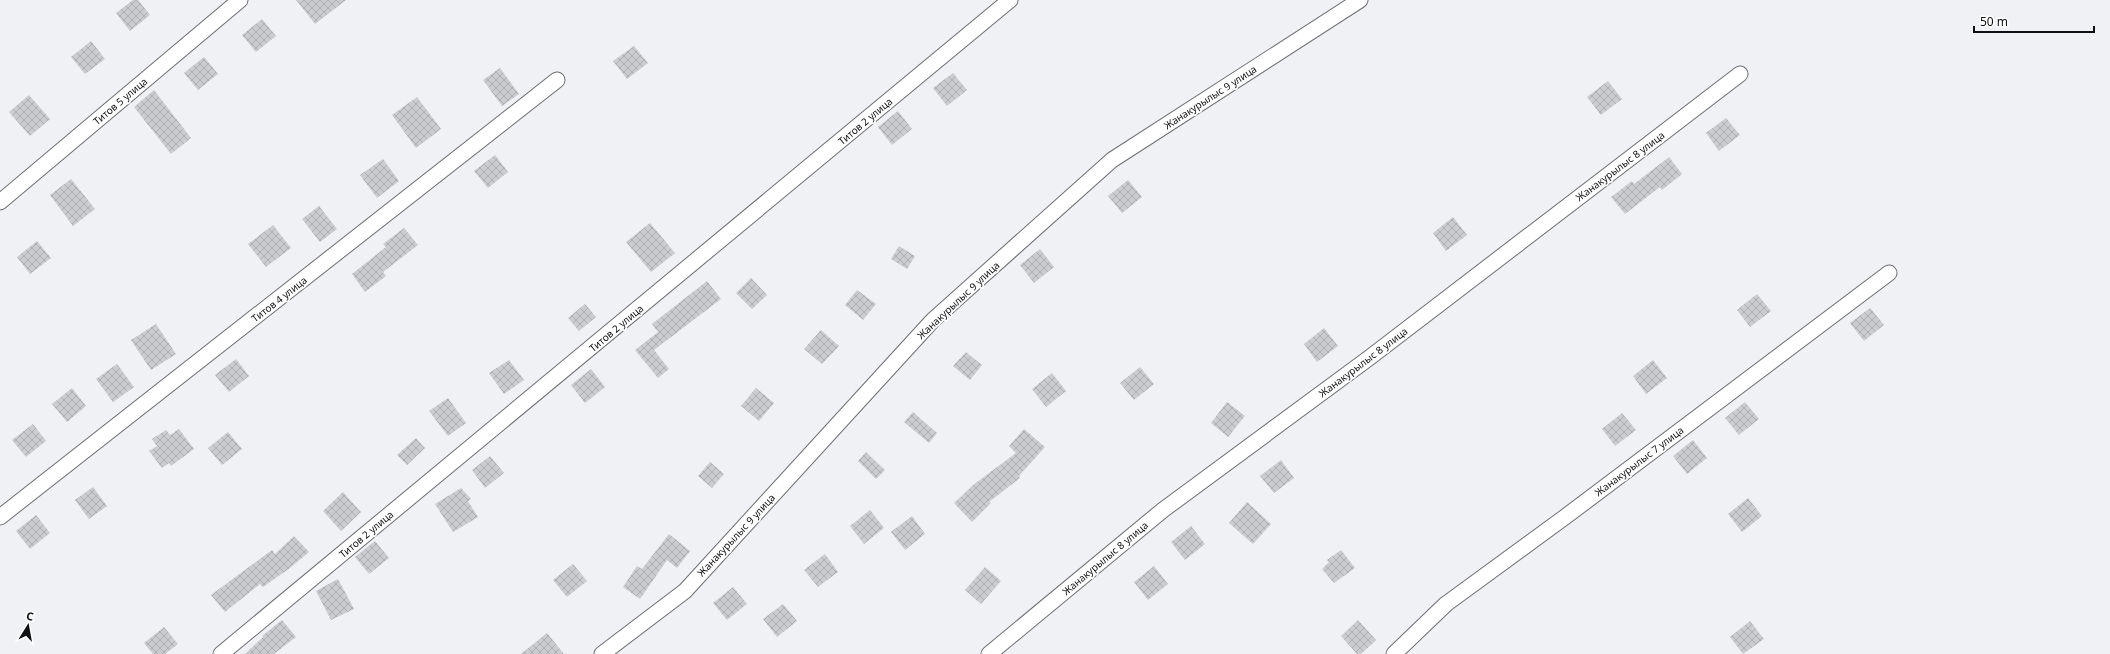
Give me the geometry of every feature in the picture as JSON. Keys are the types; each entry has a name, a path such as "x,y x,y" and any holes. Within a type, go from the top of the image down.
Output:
{"street":[{"name":"Титов 5 улица","path":"0,202 240,0"},
{"name":"Титов 2 улица","path":"221,654 1010,0"},
{"name":"Жанакурылыс 9 улица","path":"602,654 685,590 933,320 1112,160 1360,0"},
{"name":"Жанакурылыс 8 улица","path":"989,654 1163,510 1369,358 1740,74"},
{"name":"Титов 4 улица","path":"0,517 557,80"},
{"name":"Жанакурылыс 7 улица","path":"1394,654 1446,604 1565,517 1889,273"}],"building":[{"path":"133,0 138,0 150,15 130,31 116,13"},
{"path":"296,0 346,0 315,24"},
{"path":"262,19 276,36 256,52 242,35"},
{"path":"91,41 105,59 85,74 71,57"},
{"path":"634,46 648,63 627,79 613,61"},
{"path":"204,57 218,74 198,90 184,73"},
{"path":"500,68 519,94 502,106 483,80"},
{"path":"953,73 967,90 947,106 933,88"},
{"path":"1608,81 1622,99 1601,115 1587,97"},
{"path":"154,90 191,138 171,154 134,107"},
{"path":"29,95 50,119 30,136 9,112"},
{"path":"417,97 441,129 416,148 392,115"},
{"path":"898,111 912,129 892,145 878,127"},
{"path":"1726,118 1740,135 1719,151 1706,133"},
{"path":"495,155 508,172 488,188 474,171"},
{"path":"1669,157 1682,174 1662,190 1660,187 1625,214 1611,197 1632,181 1634,184"},
{"path":"383,159 399,181 377,198 360,175"},
{"path":"71,179 95,209 73,226 50,195"},
{"path":"1128,180 1142,197 1122,213 1108,196"},
{"path":"319,206 337,229 320,242 302,219"},
{"path":"1453,217 1467,235 1446,251 1433,233"},
{"path":"650,223 675,253 651,272 626,242"},
{"path":"273,225 291,248 266,267 248,244"},
{"path":"404,228 418,245 383,272 386,276 365,292 352,274 386,247 383,244"},
{"path":"37,241 51,258 30,274 17,257"},
{"path":"899,246 915,256 907,269 891,259"},
{"path":"1040,249 1054,267 1034,283 1020,265"},
{"path":"751,278 767,295 752,309 736,293"},
{"path":"707,281 721,299 654,350 669,369 658,378 635,350 658,332 652,324"},
{"path":"857,290 876,304 863,320 845,305"},
{"path":"1757,294 1771,311 1750,327 1737,310"},
{"path":"585,304 596,317 579,331 568,318"},
{"path":"1870,308 1884,325 1864,341 1850,323"},
{"path":"156,324 176,354 151,370 131,340"},
{"path":"1324,328 1338,346 1317,362 1304,344"},
{"path":"821,330 839,346 822,364 804,349"},
{"path":"966,352 982,365 970,380 953,366"},
{"path":"236,359 249,376 229,392 215,375"},
{"path":"509,360 524,380 504,394 489,373"},
{"path":"1653,360 1667,378 1646,394 1633,376"},
{"path":"117,364 134,387 113,402 96,379"},
{"path":"1140,367 1154,384 1134,400 1120,383"},
{"path":"591,369 605,387 585,403 571,385"},
{"path":"1052,373 1066,391 1046,407 1032,389"},
{"path":"72,388 86,406 67,422 52,404"},
{"path":"756,388 774,403 759,421 741,406"},
{"path":"448,398 466,423 448,436 429,411"},
{"path":"1227,402 1245,416 1228,437 1211,423"},
{"path":"1745,402 1759,419 1739,435 1725,418"},
{"path":"913,412 937,433 929,443 904,422"},
{"path":"1622,413 1636,430 1615,446 1602,429"},
{"path":"33,424 46,441 26,457 12,440"},
{"path":"179,429 194,449 171,466 169,463 162,468 149,451 157,446 152,439 166,430 170,435"},
{"path":"1024,429 1045,447 1019,476 1020,478 989,502 991,503 972,522 954,503 973,485 1016,453 1009,446"},
{"path":"228,432 242,449 222,465 208,448"},
{"path":"416,438 425,448 407,465 397,455"},
{"path":"1693,440 1707,458 1687,474 1673,456"},
{"path":"866,452 885,470 876,479 858,461"},
{"path":"490,456 504,473 485,488 472,470"},
{"path":"1281,460 1294,478 1274,493 1260,476"},
{"path":"710,462 724,474 712,488 698,476"},
{"path":"93,487 107,506 89,519 75,500"},
{"path":"461,488 471,499 468,501 478,517 453,532 435,504"},
{"path":"343,492 361,512 341,531 323,511"},
{"path":"1748,498 1762,516 1742,532 1728,514"},
{"path":"1247,502 1271,524 1253,544 1229,523"},
{"path":"870,510 884,528 864,544 850,526"},
{"path":"36,515 50,533 30,549 16,531"},
{"path":"912,516 925,534 905,550 891,532"},
{"path":"1191,526 1205,544 1185,560 1171,542"},
{"path":"669,534 690,551 677,568 667,560 640,599 623,587 637,566 642,569"},
{"path":"294,536 309,552 290,568 263,587 260,584 225,612 211,595 272,550 275,554"},
{"path":"375,541 389,558 369,574 355,557"},
{"path":"1341,550 1355,568 1334,583 1322,569 1329,562 1327,560"},
{"path":"825,554 838,572 818,587 804,570"},
{"path":"573,564 587,581 567,597 553,580"},
{"path":"1154,566 1168,584 1148,600 1134,582"},
{"path":"985,567 1001,581 981,604 965,590"},
{"path":"338,579 354,609 331,620 316,591"},
{"path":"733,587 747,604 727,620 713,603"},
{"path":"783,604 797,621 777,637 763,619"},
{"path":"282,620 296,637 274,654 245,654 263,637 262,636"},
{"path":"1358,620 1376,640 1361,654 1357,654 1341,636"},
{"path":"1750,621 1764,639 1743,654 1730,637"},
{"path":"164,627 178,644 165,654 153,654 144,643"},
{"path":"547,633 564,654 521,654"}]}
